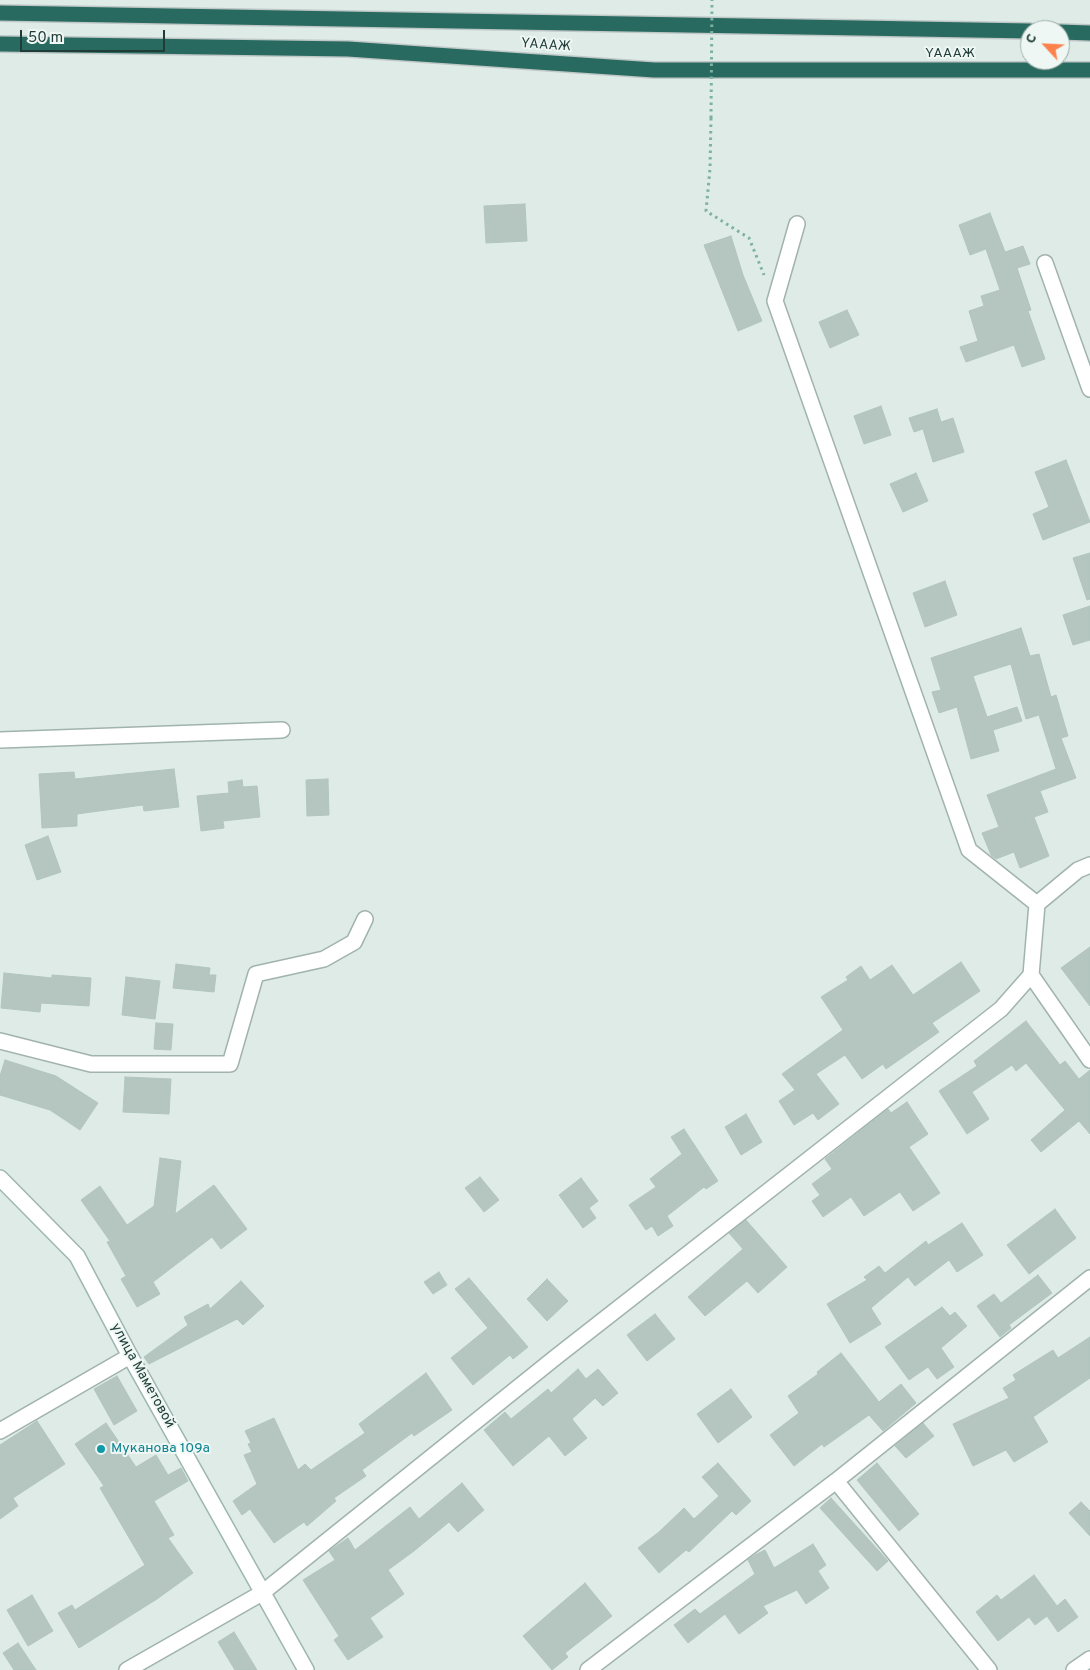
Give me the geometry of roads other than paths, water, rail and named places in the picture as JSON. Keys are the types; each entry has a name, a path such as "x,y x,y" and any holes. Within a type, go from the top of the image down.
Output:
{"highway":[{"name":"ҮАААЖ","path":"0,13 1020,32"},
{"path":"1070,32 1090,33"},
{"name":"ҮАААЖ","path":"0,44 348,49 654,70 1090,70"}],"street":[{"path":"797,224 775,302 969,850 1037,904"},
{"path":"1045,263 1090,389"},
{"path":"0,740 282,730"},
{"path":"127,1670 262,1593 556,1357 1001,1009 1031,975 1037,904 1078,870 1090,865"},
{"path":"0,1041 91,1064 230,1064 256,974 324,959 354,942 365,920"},
{"path":"1031,975 1090,1060"},
{"name":"улица Маметовой","path":"0,1178 76,1256 306,1670"},
{"path":"588,1670 836,1481 1090,1278"},
{"path":"0,1431 130,1356"},
{"path":"836,1481 989,1670"},
{"path":"1074,1670 1090,1658"}],"place":[{"name":"Муканова 109а","path":"101,1449"}]}
